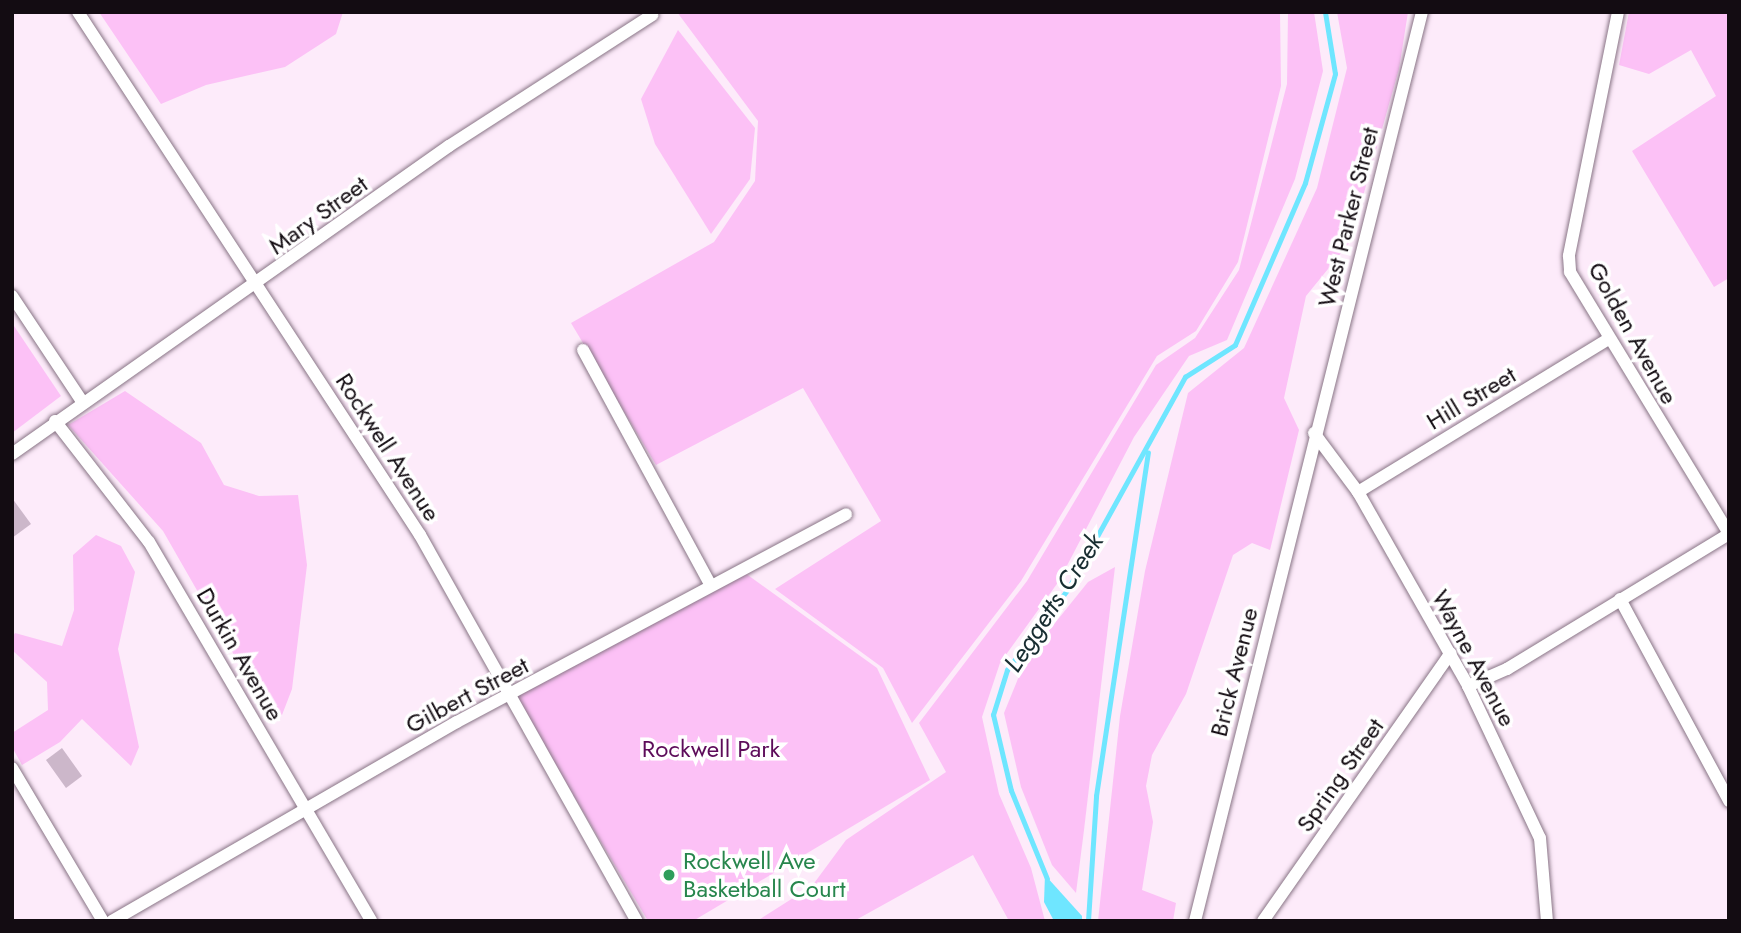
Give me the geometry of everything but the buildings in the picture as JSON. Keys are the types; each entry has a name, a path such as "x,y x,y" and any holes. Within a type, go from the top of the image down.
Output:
{"street":[{"name":"Rockwell Avenue","path":"78,12 420,535 637,921"},
{"name":"West Parker Street","path":"1314,433 1422,12"},
{"name":"Golden Avenue","path":"1618,12 1569,257 1570,272 1607,340 1729,534"},
{"name":"Mary Street","path":"12,454 80,401 258,285 449,146 652,15"},
{"path":"12,296 80,401"},
{"name":"Hill Street","path":"1358,492 1607,340"},
{"path":"583,349 710,584"},
{"name":"Durkin Avenue","path":"55,421 149,542 371,921"},
{"name":"Wayne Avenue","path":"1314,433 1358,492 1468,686 1540,838 1547,921"},
{"name":"Brick Avenue","path":"1195,921 1314,433"},
{"name":"Gilbert Street","path":"112,921 306,809 710,584 846,514"},
{"path":"1468,686 1729,534"},
{"path":"1620,599 1729,801"},
{"name":"Spring Street","path":"1263,921 1451,653"},
{"path":"12,768 103,921"}],"green space":[{"path":"99,12 343,12 336,34 285,67 206,85 161,104"},
{"path":"677,12 1280,12 1281,86 1238,262 1196,331 1157,356 1021,581 912,723 883,668 775,589 881,521 803,388 656,465 571,323 714,242 755,181 758,121"},
{"path":"1288,12 1314,12 1323,71 1295,179 1227,340 1189,356 1134,437 1059,581 1000,663 982,717 999,794 1031,868 1045,921 1009,921 973,855 854,921 757,921 812,886 846,840 946,772 919,723 1027,581 1156,365 1195,338 1239,270 1287,84"},
{"path":"1337,12 1408,12 1399,69 1350,242 1306,296 1284,398 1299,430 1270,550 1252,543 1233,555 1186,694 1152,755 1146,786 1153,822 1142,890 1176,903 1173,921 1098,921 1120,716 1145,571 1188,393 1244,348 1317,188 1347,68"},
{"path":"1629,12 1729,12 1729,278 1714,287 1632,151 1716,96 1691,50 1649,74 1619,65"},
{"path":"678,30 755,128 750,179 711,234 655,144 641,99"},
{"path":"12,323 61,396 12,433"},
{"path":"125,391 201,443 224,485 259,496 298,495 307,565 292,689 282,715 257,695 163,531 68,425"},
{"path":"96,535 121,546 135,572 118,649 139,747 131,766 82,719 60,742 22,765 12,747 12,733 48,710 47,682 12,650 12,638 15,633 62,646 74,610 73,555"},
{"path":"1115,567 1076,893 1052,865 1021,787 1004,713 1026,659 1088,582"},
{"name":"Rockwell Park","path":"745,573 877,668 930,780 693,921 648,921 515,697"}],"water":[{"path":"1045,875 1082,916 1082,921 1054,921 1044,902"}],"waterway":[{"name":"Leggetts Creek","path":"1047,879 1011,791 993,715 1007,670 1068,589 1185,377 1235,345 1305,183 1335,74 1325,12"},
{"name":"Leggetts Creek","path":"1088,921 1096,796 1148,453"}],"place":[{"name":"Rockwell Ave Basketball Court","path":"669,875"}]}
